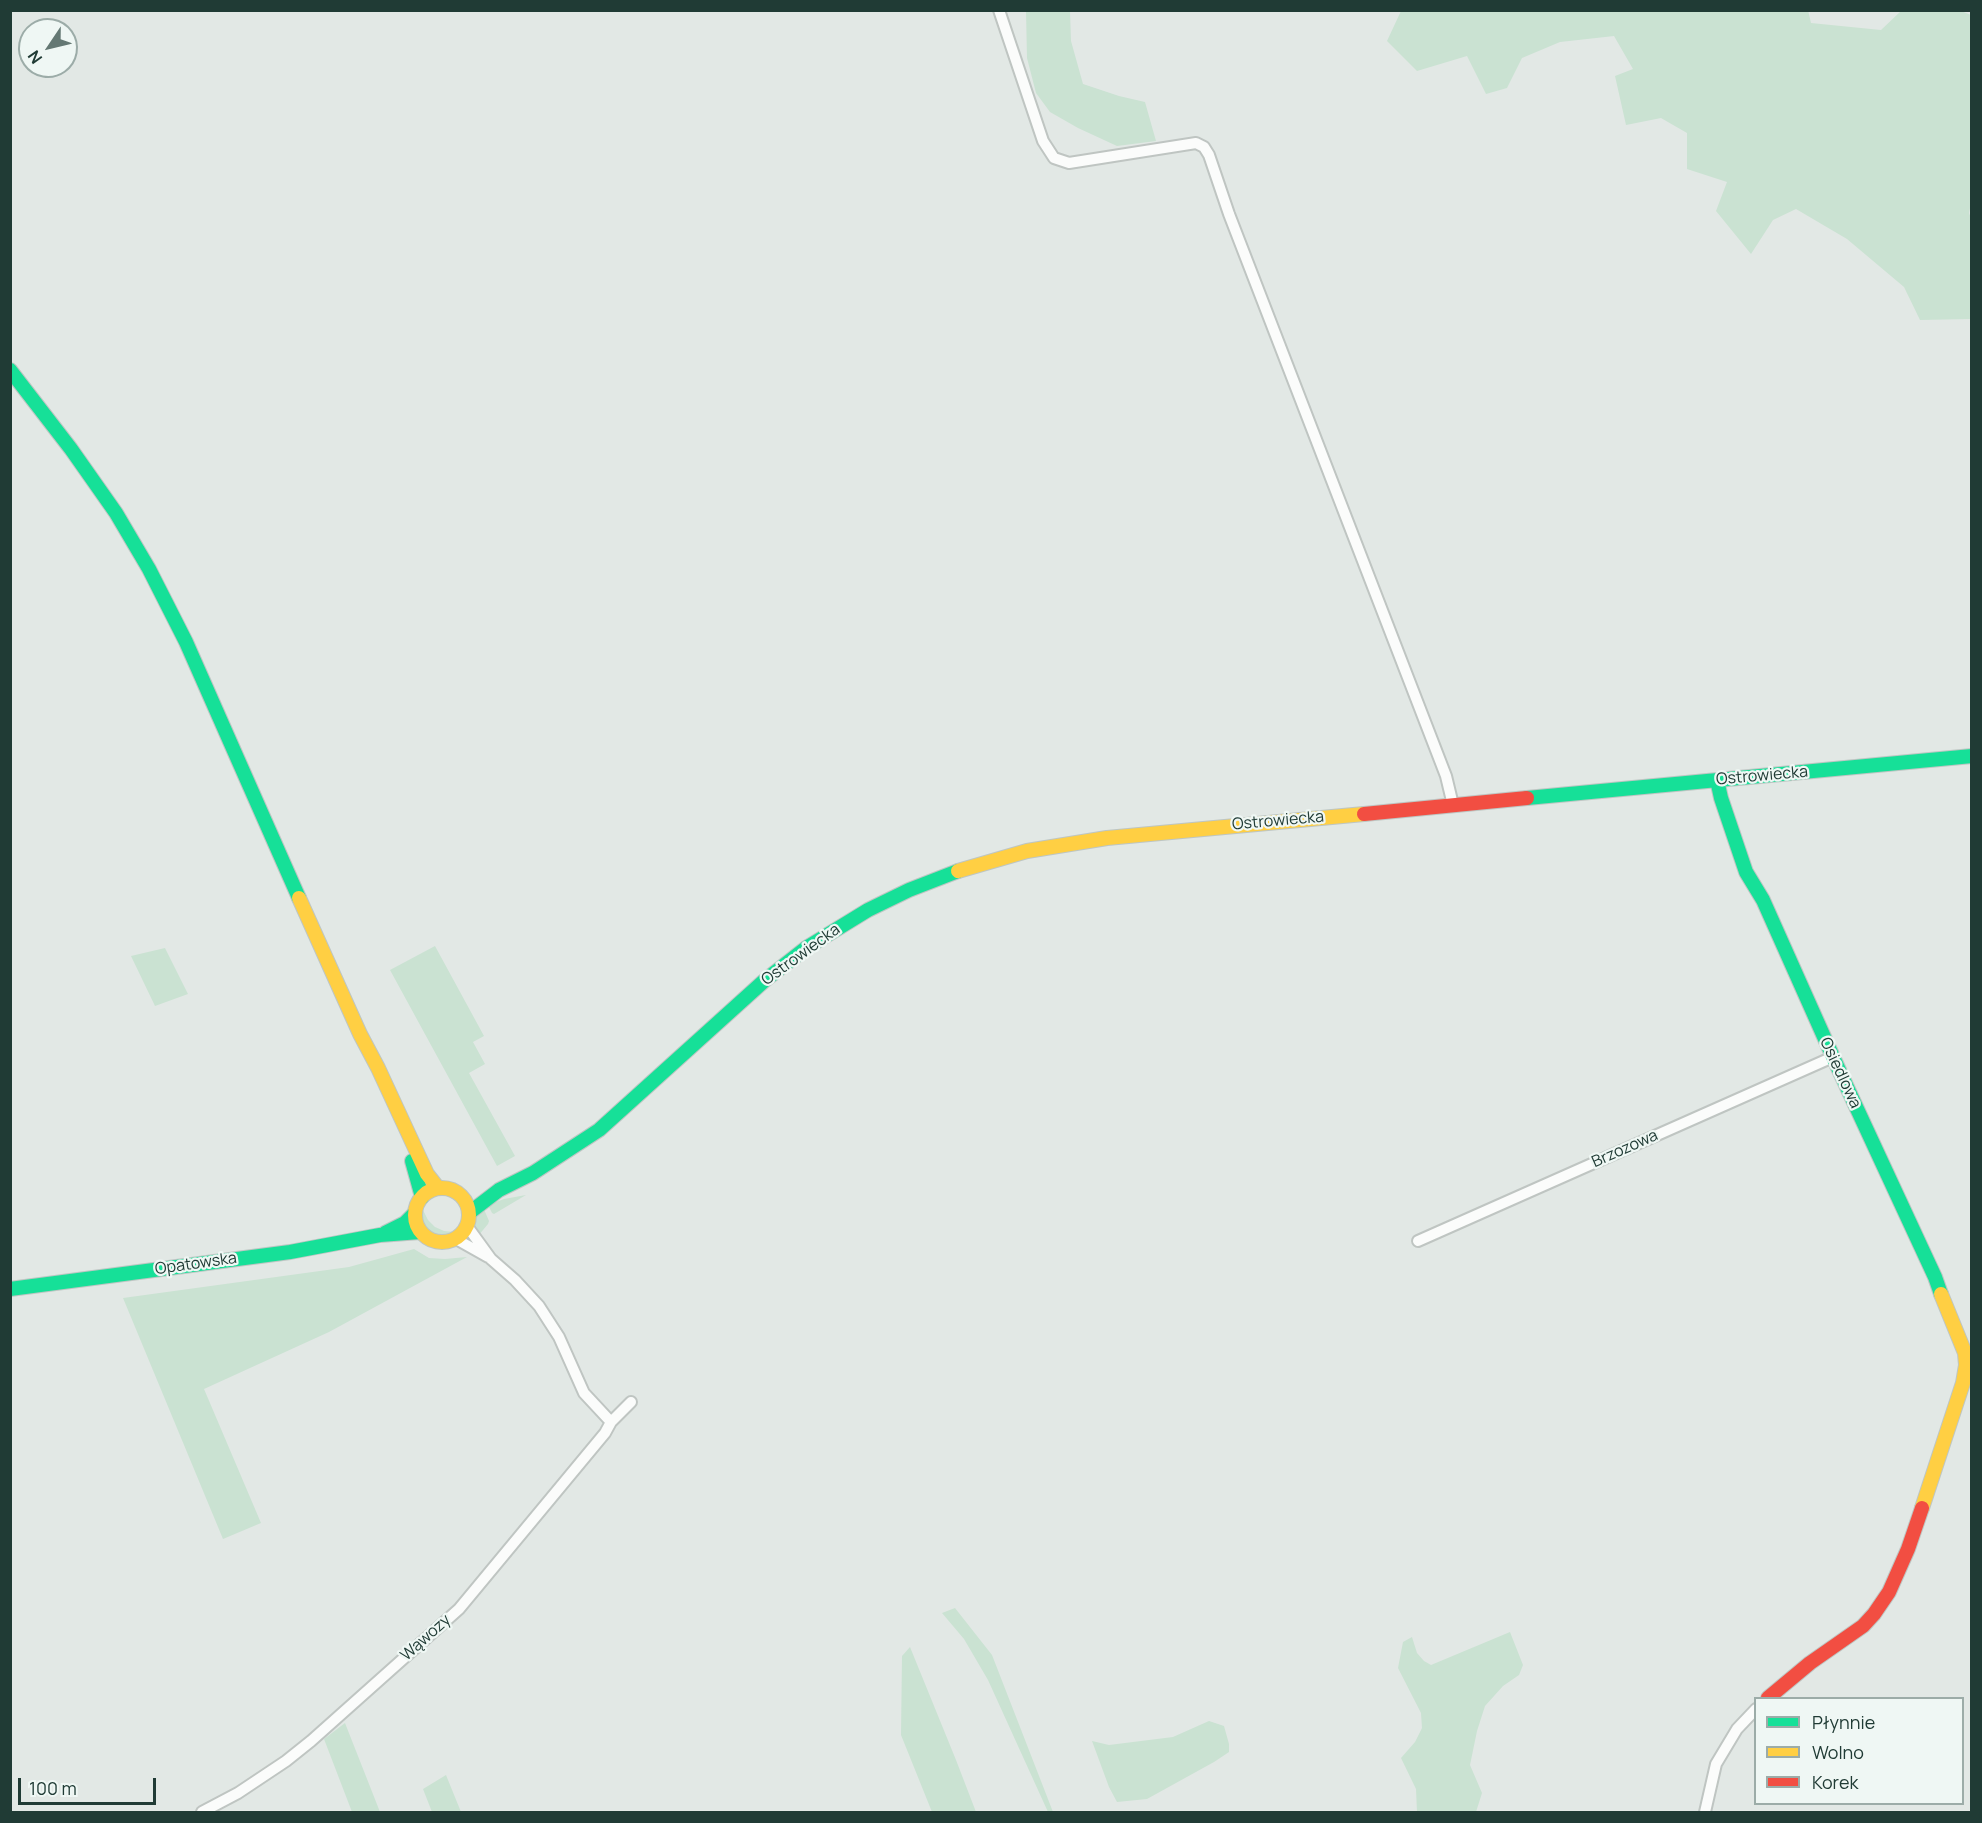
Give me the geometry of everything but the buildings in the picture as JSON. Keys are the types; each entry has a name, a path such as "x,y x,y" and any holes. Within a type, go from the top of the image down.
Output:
{"main road":[{"path":"10,370 78,458 116,513 149,569 186,642 360,1034 427,1174 438,1188"},
{"name":"Ostrowiecka","path":"499,1190 533,1173 599,1130 764,981 806,948 868,910 909,890 975,865 1027,851 1107,838 1971,756"},
{"name":"Osiedlowa","path":"1717,780 1746,872 1763,900 1935,1277 1965,1353 1969,1371"},
{"path":"360,1034 366,1061 413,1163 422,1197"},
{"path":"438,1188 455,1191 462,1197 467,1204 468,1220 463,1234 456,1239 441,1243 433,1242 420,1232 416,1227 414,1214 418,1202 426,1192 438,1188"},
{"path":"462,1197 499,1190"},
{"path":"468,1220 499,1190"},
{"name":"Opatowska","path":"380,1235 405,1222 414,1214"},
{"name":"Opatowska","path":"10,1289 290,1252 380,1235 420,1232"},
{"path":"1769,1697 1810,1663 1863,1626 1889,1592 1908,1549 1969,1371"}],"street":[{"path":"999,10 1043,141 1054,158 1069,163 1196,144 1204,147 1209,155 1229,214 1446,776 1453,805"},
{"name":"Brzozowa","path":"1418,1240 1833,1057"},
{"path":"468,1220 491,1259"},
{"path":"456,1239 491,1259 539,1306 559,1337 584,1393 611,1422"},
{"name":"Wąwozy","path":"202,1812 258,1781 295,1755 459,1609 584,1460 609,1429 611,1422 631,1401"},
{"path":"1705,1812 1716,1764 1737,1728 1754,1710"}],"green space":[{"path":"1808,10 1811,23 1881,30 1901,11 1961,11 1971,15 1972,198 1969,213 1972,221 1971,319 1920,320 1904,287 1847,239 1796,209 1773,220 1751,254 1716,211 1727,182 1687,169 1687,133 1661,118 1626,125 1615,76 1633,69 1614,36 1560,42 1522,58 1507,88 1486,94 1467,56 1417,71 1387,41 1401,11"},
{"path":"1026,11 1070,11 1071,41 1083,84 1145,102 1156,141 1117,146 1050,112 1036,93 1027,58"},
{"path":"435,946 484,1036 473,1042 485,1064 469,1073 515,1156 497,1166 390,970"},
{"path":"165,948 188,994 155,1006 131,956"},
{"path":"526,1195 494,1214 488,1205 504,1199"},
{"path":"421,1206 428,1220 435,1227 455,1232 441,1237 429,1233 421,1224 419,1215"},
{"path":"483,1207 489,1221 478,1236 473,1228 473,1220"},
{"path":"414,1249 429,1258 467,1257 329,1332 204,1389 261,1523 223,1539 123,1298 349,1267"},
{"path":"955,1608 992,1655 1053,1812 1048,1812 988,1680 964,1639 942,1613"},
{"path":"1510,1632 1523,1665 1519,1675 1503,1686 1485,1706 1477,1731 1470,1765 1482,1793 1476,1812 1417,1812 1416,1789 1401,1758 1415,1742 1422,1728 1421,1713 1398,1668 1403,1642 1412,1637 1417,1653 1431,1665"},
{"path":"910,1647 976,1812 932,1812 901,1735 902,1656"},
{"path":"1209,1721 1224,1726 1229,1752 1147,1799 1117,1802 1092,1741 1109,1745 1173,1737"},
{"path":"345,1723 380,1812 352,1812 324,1739"},
{"path":"446,1775 461,1812 432,1812 423,1789"}],"traffic: fast":[{"path":"10,370 71,449 116,513 149,569 186,642 299,898"},
{"path":"1527,798 1972,756"},
{"path":"1717,780 1746,872 1763,900 1941,1294"},
{"path":"469,1213 499,1190 533,1173 599,1130 764,981 806,948 868,910 909,890 958,871"},
{"path":"412,1161 422,1197"},
{"path":"385,1233 405,1223 414,1214"},
{"path":"10,1289 290,1252 380,1235 420,1232"}],"traffic: slow":[{"path":"958,871 1027,851 1107,838 1364,814"},
{"path":"299,898 360,1034 427,1174 438,1188"},
{"path":"437,1188 447,1188 457,1192 465,1200 469,1215 465,1230 457,1238 447,1242 437,1242 427,1238 419,1230 415,1220 415,1210 419,1200 427,1192 437,1188"},
{"path":"1922,1508 1963,1383 1966,1365 1965,1353 1941,1294"}],"traffic: jam":[{"path":"1364,814 1527,798"},
{"path":"1769,1697 1810,1663 1863,1626 1874,1614 1889,1592 1908,1549 1922,1508"}]}
